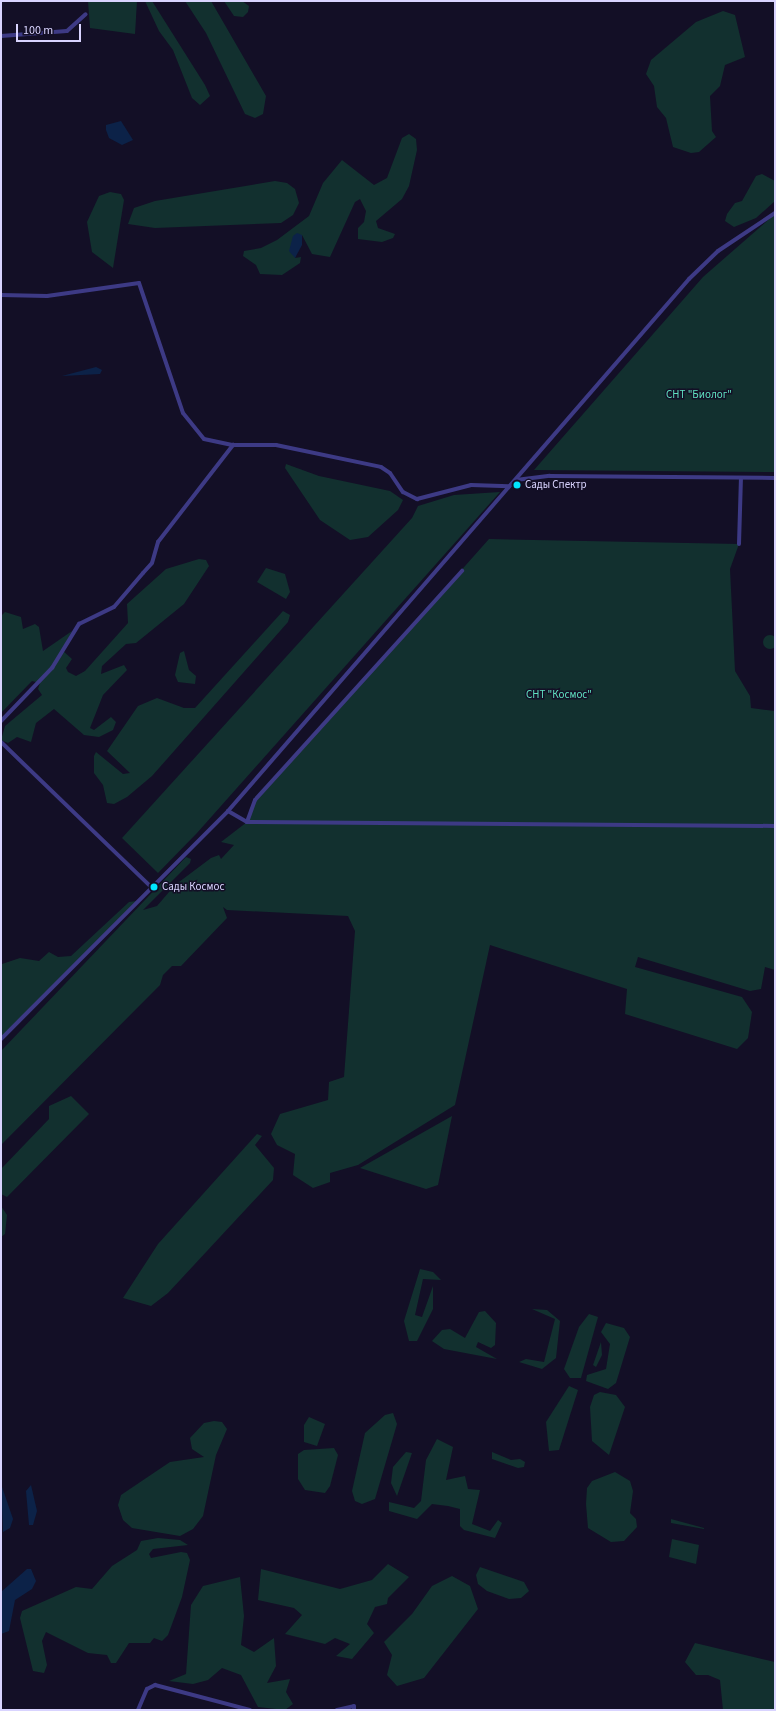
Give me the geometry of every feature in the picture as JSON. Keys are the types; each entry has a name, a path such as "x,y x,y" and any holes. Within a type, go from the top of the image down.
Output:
{"street":[{"path":"1,36 67,31 86,14"},
{"path":"1,1039 228,811 689,279 718,251 775,213"},
{"path":"1,295 47,296 139,283 145,308 190,424 204,440 233,445 276,445 381,467 390,473 403,492 417,499 471,485 509,486"},
{"path":"1,721 52,668 79,624 114,607 152,563 158,542 233,445"},
{"path":"515,480 550,476 775,478"},
{"path":"739,544 741,478"},
{"path":"247,822 255,800 462,570"},
{"path":"1,742 152,888"},
{"path":"228,811 247,822 775,826"},
{"path":"138,1710 148,1689 155,1685 250,1710"},
{"path":"337,1710 354,1708"}],"green space":[{"path":"88,1 137,1 135,34 90,28"},
{"path":"145,1 152,1 205,85 210,96 200,105 192,98 173,50 159,31"},
{"path":"185,1 211,1 266,96 263,114 255,118 245,114 206,33"},
{"path":"224,1 242,1 249,6 248,12 243,17 234,16"},
{"path":"723,11 735,15 745,57 725,65 720,86 710,96 712,131 716,137 699,152 691,153 673,147 666,118 657,107 654,86 646,74 651,60 696,22"},
{"path":"409,134 416,139 417,150 409,186 402,199 376,221 378,228 395,234 393,238 382,242 358,239 358,228 364,222 366,211 360,199 355,202 330,257 312,254 302,235 295,258 301,257 300,263 282,275 260,274 256,265 243,256 244,251 261,248 277,240 309,216 323,183 342,160 374,185 387,178 402,138"},
{"path":"762,174 775,181 775,201 756,218 734,227 725,221 727,214 735,203 742,201 756,176"},
{"path":"275,181 287,183 295,189 299,203 293,215 281,223 155,228 128,224 134,208 155,201"},
{"path":"110,192 121,194 124,200 113,268 92,252 87,222 99,196"},
{"name":"СНТ \"Биолог\"","path":"775,214 775,472 534,470 703,277"},
{"path":"286,464 319,476 390,491 403,500 398,510 368,537 350,540 320,520 285,468"},
{"path":"500,492 197,833 158,873 122,838 412,518 418,506 454,495"},
{"name":"СНТ \"Космос\"","path":"489,539 739,544 730,569 735,671 750,696 751,708 775,711 775,970 765,967 761,989 750,991 638,957 635,967 742,997 752,1012 748,1038 737,1049 625,1014 627,989 490,945 455,1105 358,1165 330,1173 330,1182 313,1188 293,1175 295,1154 277,1145 271,1134 280,1114 328,1100 329,1082 344,1077 355,931 348,916 227,910 223,907 227,918 181,966 172,966 163,975 160,985 1,1145 1,1051 186,857 191,859 190,863 143,910 157,906 175,885 211,858 219,855 221,859 234,845 221,842 247,822 250,808"},
{"path":"199,559 206,560 209,566 184,604 136,643 126,644 102,666 101,674 124,665 127,670 103,695 90,728 94,730 111,717 116,722 113,730 99,737 84,735 54,709 36,723 31,742 17,737 8,743 1,740 5,726 42,695 38,689 40,683 32,681 1,713 1,616 5,612 21,617 23,629 35,624 39,627 43,651 72,631 62,650 72,659 66,668 68,672 76,676 85,671 128,623 127,604 166,569"},
{"path":"266,568 285,574 290,592 286,599 257,582"},
{"path":"283,611 290,615 288,622 152,776 127,797 114,804 107,803 103,785 94,773 94,756 96,752 123,774 130,773 107,751 138,706 157,698 184,708 195,708"},
{"path":"770,635 775,637 777,642 775,647 770,649 765,647 763,642 765,637"},
{"path":"184,651 189,670 196,676 195,684 178,682 175,675 180,653"},
{"path":"137,901 1,1038 2,964 20,958 39,961 49,952 58,957 71,956 129,902"},
{"path":"71,1096 89,1114 7,1197 1,1194 1,1169 49,1119 49,1106"},
{"path":"452,1116 438,1185 426,1189 360,1168"},
{"path":"257,1134 262,1136 255,1145 274,1168 273,1180 168,1293 151,1306 123,1298 158,1244"},
{"path":"1,1206 7,1215 5,1234 1,1237"},
{"path":"420,1269 433,1272 441,1280 423,1279 415,1315 422,1317 433,1286 433,1309 417,1341 409,1341 404,1321"},
{"path":"532,1309 547,1310 560,1321 556,1358 542,1369 519,1362 526,1359 544,1362 555,1319"},
{"path":"485,1311 496,1323 495,1345 491,1348 478,1342 476,1347 497,1359 444,1349 432,1341 442,1330 450,1329 465,1338 479,1312"},
{"path":"589,1314 598,1317 581,1378 570,1378 564,1369 579,1327"},
{"path":"606,1323 624,1328 630,1337 616,1383 608,1389 586,1381 587,1375 606,1369 610,1344 601,1332"},
{"path":"601,1342 602,1355 596,1367 593,1365"},
{"path":"569,1386 578,1390 559,1450 549,1451 546,1422"},
{"path":"600,1392 616,1395 625,1407 609,1455 592,1441 590,1407 594,1395"},
{"path":"393,1413 397,1424 375,1499 362,1504 355,1501 352,1491 365,1433 385,1415"},
{"path":"309,1417 325,1424 317,1446 304,1442 304,1425"},
{"path":"214,1421 222,1422 227,1429 216,1455 203,1516 193,1529 180,1536 132,1528 123,1520 118,1505 121,1495 170,1462 204,1457 192,1449 190,1438 204,1423"},
{"path":"437,1439 453,1447 446,1480 465,1476 468,1489 480,1490 472,1524 490,1531 498,1520 502,1523 495,1538 464,1530 460,1526 460,1509 432,1504 417,1519 389,1511 389,1502 414,1508 421,1501 426,1460"},
{"path":"334,1448 338,1455 330,1486 325,1493 305,1490 298,1479 298,1454 304,1450"},
{"path":"406,1452 412,1453 397,1496 391,1483 393,1467"},
{"path":"492,1452 511,1460 520,1459 525,1462 524,1467 518,1468 492,1459"},
{"path":"615,1472 630,1481 633,1491 630,1513 636,1519 637,1527 624,1541 611,1542 588,1528 586,1504 587,1488 592,1481"},
{"path":"671,1519 704,1528 704,1529 671,1523"},
{"path":"158,1538 180,1540 188,1545 153,1549 149,1554 151,1558 181,1552 187,1553 190,1560 182,1597 168,1635 162,1641 154,1638 150,1643 129,1643 116,1663 111,1663 107,1655 88,1653 46,1632 42,1641 47,1665 44,1673 33,1671 20,1618 22,1611 76,1587 92,1589 112,1566 137,1550 141,1541"},
{"path":"672,1539 699,1545 696,1564 669,1557"},
{"path":"388,1564 409,1577 388,1598 387,1604 375,1607 367,1624 374,1633 352,1659 336,1656 350,1644 335,1638 325,1644 285,1634 302,1615 294,1608 258,1600 261,1569 340,1589 372,1580"},
{"path":"480,1567 524,1582 529,1591 521,1598 509,1599 487,1591 478,1584 476,1575"},
{"path":"452,1576 470,1586 478,1609 424,1678 397,1686 387,1675 392,1655 384,1642 412,1614 432,1586"},
{"path":"240,1577 244,1616 241,1645 254,1652 274,1638 276,1666 267,1683 290,1679 286,1692 293,1704 285,1710 258,1707 241,1675 222,1668 208,1680 193,1684 169,1681 186,1674 191,1605 203,1586"},
{"path":"695,1643 775,1662 775,1710 723,1710 720,1680 708,1675 696,1675 685,1662"}],"water":[{"path":"121,121 133,140 122,145 109,138 106,130 106,125"},
{"path":"297,233 302,235 302,245 295,258 289,251 293,236"},
{"path":"96,367 102,370 100,374 62,376"},
{"path":"1,1484 13,1519 10,1528 3,1532"},
{"path":"31,1485 37,1511 33,1525 29,1525 26,1491"},
{"path":"27,1569 31,1569 36,1581 32,1589 15,1600 9,1631 1,1634 1,1592"}],"place":[{"name":"Сады Спектр","path":"517,485"},
{"name":"Сады Космос","path":"154,887"}]}
